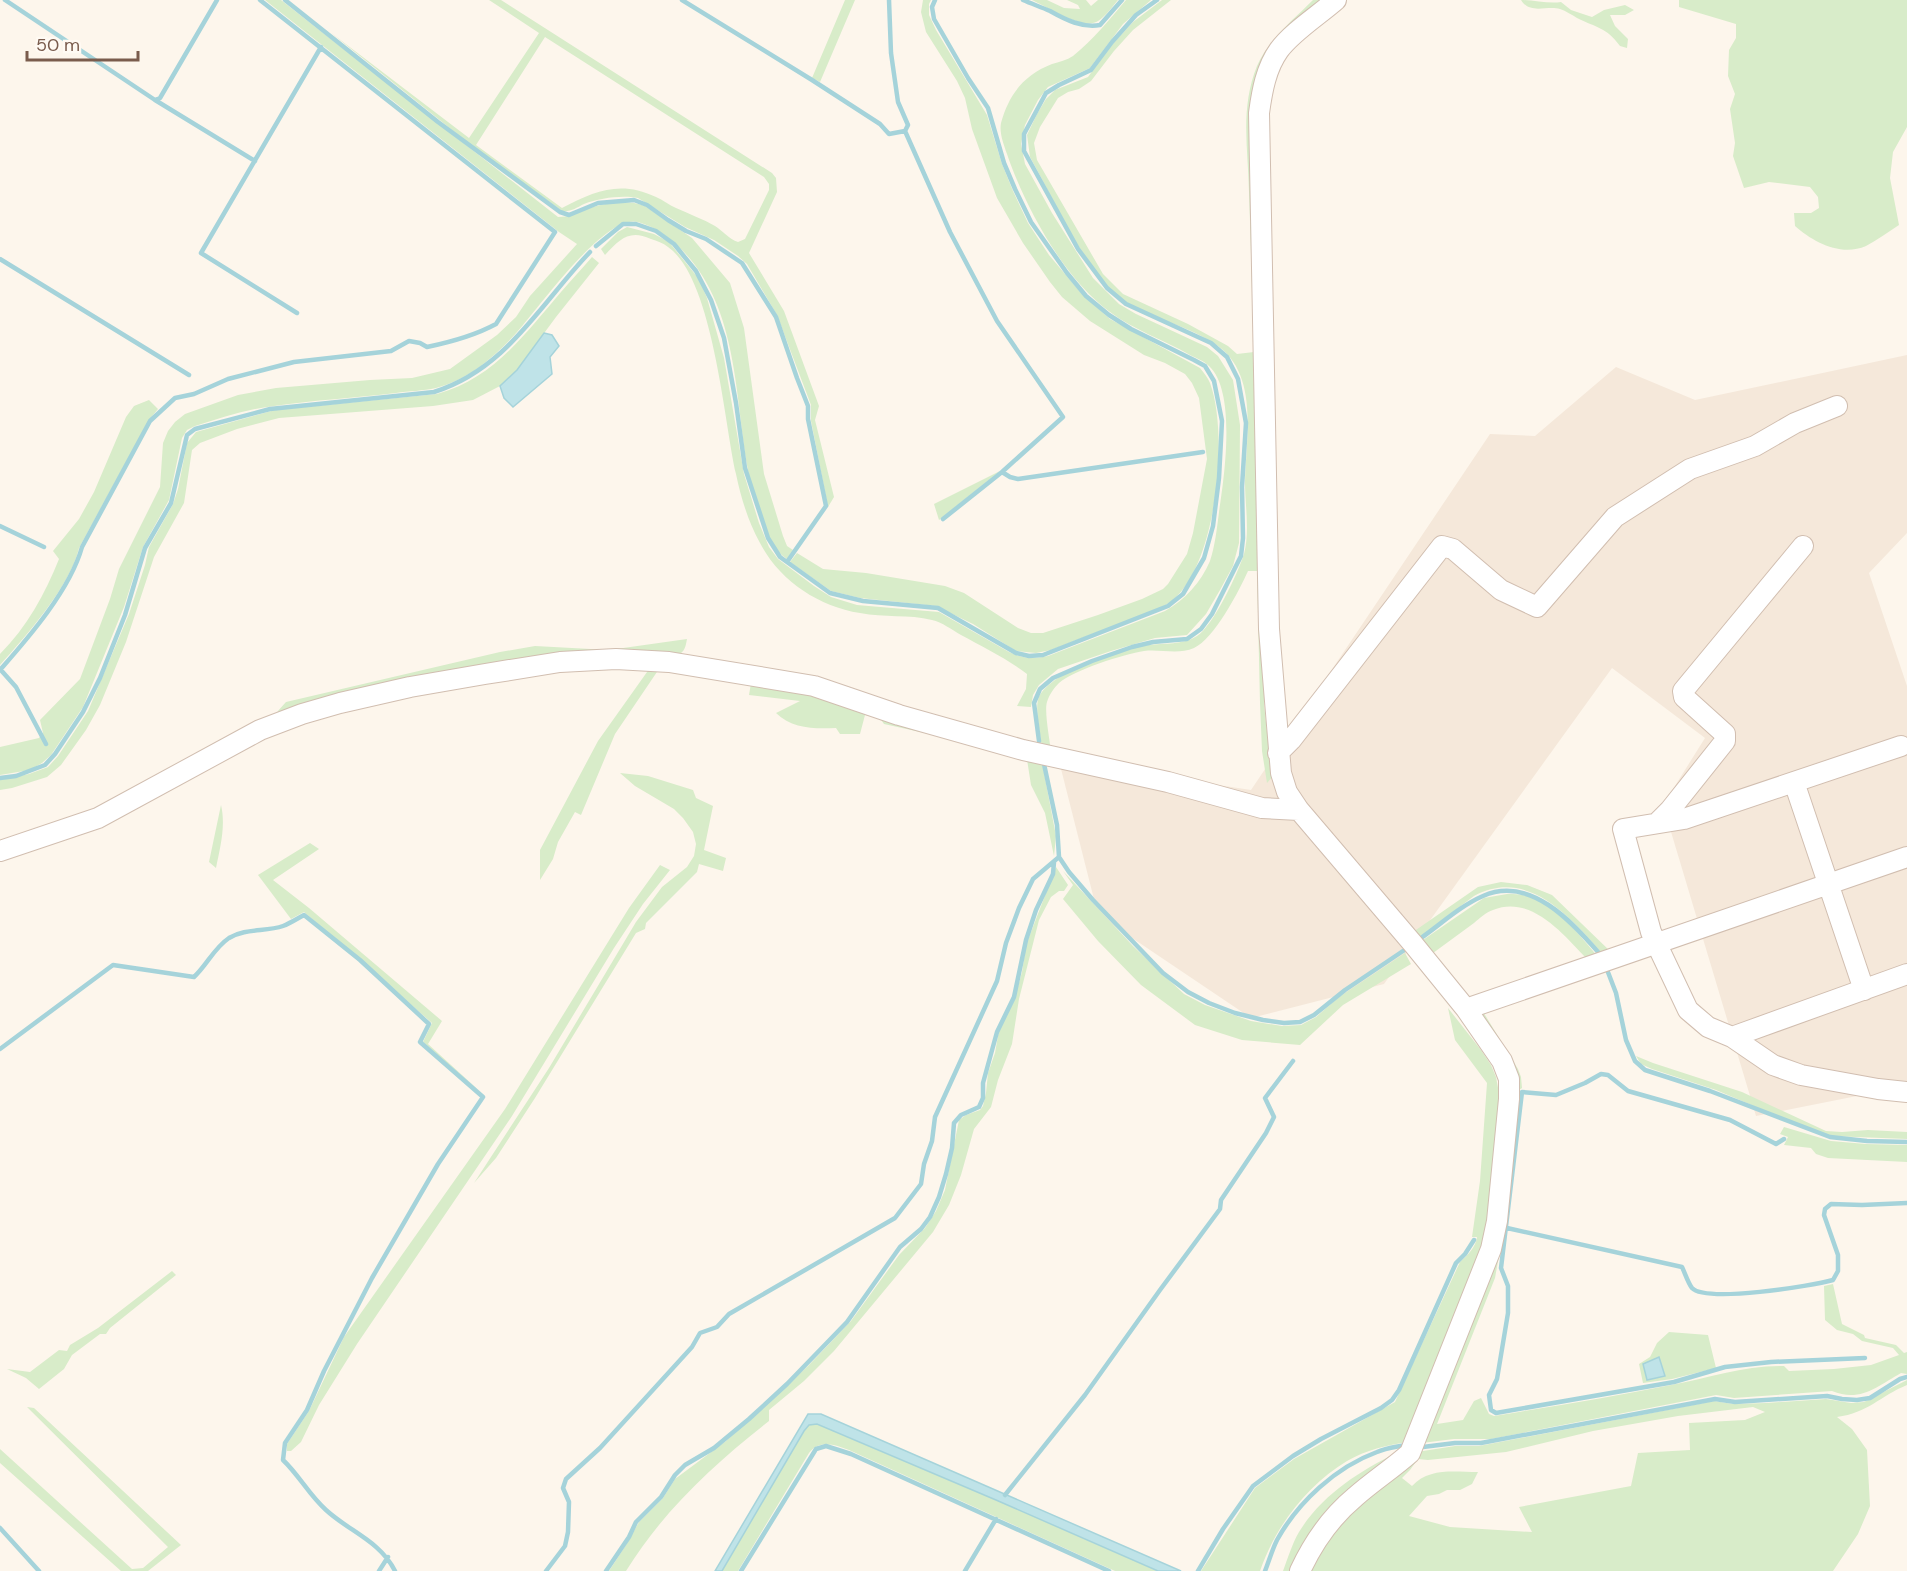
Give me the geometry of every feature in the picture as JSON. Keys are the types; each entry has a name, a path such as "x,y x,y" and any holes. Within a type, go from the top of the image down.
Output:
{"street":[{"path":"1300,1571 1323,1530 1337,1514 1353,1498 1410,1454 1491,1249 1497,1221 1509,1100 1509,1079 1502,1061 1466,1009 1299,810 1287,792 1281,773 1269,629 1259,112 1263,87 1270,65 1280,49 1336,0"},
{"path":"1278,753 1292,741 1442,546 1453,549 1501,590 1536,607 1615,517 1690,470 1755,446 1795,423 1838,406"},
{"path":"1657,823 1725,741 1725,734 1684,698 1683,691 1803,546"},
{"path":"0,850 98,818 260,730 302,714 410,687 560,662 616,659 688,665 814,686 899,715 1023,750 1168,782 1262,808 1299,810"},
{"path":"1901,746 1684,819 1623,828 1656,943 1688,1011 1708,1027 1732,1037 1773,1065 1801,1075 1868,1088 1907,1092"},
{"path":"1794,782 1864,990"},
{"path":"1466,1009 1907,857"},
{"path":"1732,1037 1907,974"}],"shaded area":[{"path":"1907,355 1907,533 1869,573 1907,686 1907,1086 1756,1116 1663,805 1705,738 1612,668 1384,984 1251,1018 1098,915 1059,761 1251,790 1490,434 1535,436 1616,367 1695,400"}],"green space":[{"path":"265,0 281,0 558,217 607,204 622,202 638,204 645,206 692,238 730,283 744,328 764,474 783,536 787,546 793,550 787,559 781,554 771,542 762,519 748,470 731,352 714,298 701,273 673,242 645,224 625,223 609,231 576,262 503,347 481,366 460,379 426,390 264,407 234,414 187,430 182,438 169,500 143,547 124,607 83,707 51,755 42,763 30,770 0,775 0,747 39,738 43,733 40,720 80,679 119,569 160,487 163,443 175,422 185,414 238,395 276,388 412,378 450,369 497,335 516,317 530,296 577,244"},
{"path":"489,0 501,0 772,173 776,178 777,192 749,253 784,311 819,406 815,420 834,497 828,507 811,421 811,405 777,315 747,264 714,240 685,227 638,198 604,199 562,211 467,142 330,32 469,138 539,33","holes":["545,37 764,177 769,184 769,190 745,239 738,242 706,221 656,197 631,189 597,193 562,208 476,145"]},
{"path":"845,0 855,0 820,82 812,78"},
{"path":"923,0 931,0 929,15 987,115 1013,191 1028,223 1049,255 1081,293 1110,319 1200,368 1210,383 1216,405 1218,464 1215,497 1209,529 1200,558 1188,582 1173,600 1158,608 1051,650 1036,653 1016,651 973,624 936,606 860,598 831,591 790,562 797,553 823,569 866,573 945,586 964,593 1018,628 1031,633 1043,633 1142,599 1163,589 1187,554 1193,533 1207,459 1199,398 1192,383 1185,374 1144,355 1090,321 1062,297 1050,282 1023,243 997,198 972,129 965,98 926,32 921,12"},
{"path":"1032,0 1047,0 1064,8 1080,9 1078,5 1067,0 1086,0 1091,6 1098,0 1118,0 1104,17 1092,23 1084,23 1075,21"},
{"path":"1126,0 1151,0 1123,24 1090,68 1048,87 1038,100 1025,125 1021,144 1025,164 1052,213 1093,278 1119,304 1207,347 1218,356 1233,380 1240,425 1239,543 1233,566 1220,590 1206,614 1187,635 1155,638 1058,669 1039,685 1033,695 1031,707 1017,706 1026,689 1027,674 994,653 936,621 844,610 802,590 778,569 760,543 743,501 706,318 696,288 683,263 666,246 643,236 625,237 605,255 601,249 618,232 627,227 654,234 669,242 699,279 707,298 724,358 744,474 759,523 769,547 778,559 831,597 857,605 939,612 1009,652 1028,658 1048,656 1165,611 1186,596 1197,583 1210,561 1213,549 1217,531 1226,436 1226,415 1218,378 1202,361 1139,330 1110,312 1077,281 1035,219 1015,175 1001,131 1001,123 1008,103 1019,87 1033,74 1073,56 1094,37"},
{"path":"1162,0 1171,0 1133,30 1091,81 1058,98 1040,127 1034,143 1037,160 1103,274 1123,294 1188,324 1228,346 1237,354 1254,352 1246,128 1248,97 1257,66 1268,47 1313,0 1327,0 1265,64 1264,704 1274,775 1267,783 1262,751 1257,571 1248,571 1218,625 1202,643 1194,648 1182,651 1144,651 1124,655 1087,668 1059,683 1050,694 1046,706 1051,752 1042,750 1038,724 1038,700 1044,690 1069,672 1121,651 1148,645 1180,642 1197,636 1210,622 1231,586 1246,546 1245,482 1248,428 1245,391 1240,374 1231,359 1206,338 1137,308 1113,292 1078,246 1030,157 1027,135 1046,99 1055,90 1088,77 1109,48 1133,22"},
{"path":"1521,0 1561,2 1571,10 1592,17 1604,10 1625,5 1634,10 1625,15 1610,15 1615,26 1628,39 1627,48 1620,46 1606,31 1560,9 1529,7"},
{"path":"1679,0 1907,0 1907,127 1893,152 1890,178 1899,225 1866,246 1857,249 1837,249 1819,242 1795,226 1794,213 1811,213 1819,208 1818,197 1810,187 1769,182 1744,188 1733,156 1735,143 1730,109 1735,94 1728,76 1729,50 1736,38 1736,24 1679,7"},
{"path":"592,257 599,263 517,370 500,386 473,400 433,406 279,418 237,429 200,443 192,450 184,503 154,557 126,642 100,705 86,730 61,765 47,777 0,790 0,780 48,767 88,711 129,614 149,547 173,504 187,443 196,432 275,410 437,394 457,387 475,378 491,366 521,339"},
{"path":"149,400 158,409 149,420 79,548 67,578 46,610 0,665 0,654 27,621 48,585 59,559 53,551 79,519 94,492 126,417 134,406"},
{"path":"1000,471 939,520 934,504"},
{"path":"687,639 683,651 673,657 366,689 277,712 286,702 500,652 535,646 609,650"},
{"path":"652,665 661,666 615,734 581,815 575,812 558,842 553,859 540,880 540,850 598,741"},
{"path":"751,683 816,692 952,739 884,724 879,717 865,715 860,734 840,734 836,728 796,725 776,713 800,701 749,695"},
{"path":"1026,753 1041,757 1056,836 1054,856 1045,813 1031,785"},
{"path":"620,773 648,776 693,790 696,798 713,806 704,850 726,858 723,871 699,864 697,872 646,923 645,929 636,933 535,1098 496,1158 474,1183 549,1068 636,922 662,887 687,867 694,856 696,844 693,832 683,818 674,809 635,786"},
{"path":"221,805 223,829 216,868 209,862"},
{"path":"310,843 319,849 273,880 442,1021 428,1044 485,1096 423,1042 432,1023 304,912 291,919 258,875"},
{"path":"660,865 670,870 643,904 512,1116 357,1344 319,1405 301,1442 291,1451 287,1451 287,1444 309,1411 344,1337 505,1109 629,908"},
{"path":"1056,867 1068,885 1064,891 1059,891 1051,897 1039,920 1019,999 1012,1044 998,1080 991,1107 974,1129 961,1175 949,1205 933,1232 834,1351 804,1381 769,1410 769,1421 728,1454 673,1508 626,1571 609,1571 639,1522 663,1498 675,1479 726,1441 808,1366 851,1321 899,1255 925,1228 936,1211 945,1190 959,1120 980,1110 983,1106 988,1073 995,1053 999,1030 1014,1001 1026,945"},
{"path":"1063,871 1133,946 1184,994 1205,1005 1251,1021 1282,1026 1301,1025 1316,1017 1339,997 1405,953 1411,964 1343,1005 1300,1045 1242,1040 1195,1025 1141,985 1098,941 1063,899 1073,885"},
{"path":"1501,882 1527,885 1552,895 1611,952 1603,954 1577,925 1546,900 1530,892 1512,888 1494,889 1474,896 1417,939 1413,932 1478,887"},
{"path":"1507,894 1527,896 1550,908 1576,931 1598,957 1586,958 1546,919 1520,908 1507,907 1485,914 1429,956 1420,942 1484,898"},
{"path":"1448,1008 1481,1050 1496,1077 1499,1116 1492,1205 1484,1244 1408,1442 1384,1446 1362,1454 1347,1461 1319,1482 1294,1508 1284,1523 1260,1571 1201,1571 1255,1488 1294,1459 1395,1402 1460,1262 1475,1244 1477,1237 1472,1237 1480,1181 1487,1083 1455,1040"},
{"path":"1482,1010 1518,1069 1522,1088 1519,1090 1504,1228 1495,1278 1437,1424 1463,1420 1474,1401 1481,1398 1489,1414 1494,1416 1627,1394 1755,1368 1784,1366 1789,1371 1834,1369 1871,1365 1899,1355 1893,1348 1862,1341 1853,1334 1837,1330 1825,1320 1824,1286 1833,1284 1842,1324 1864,1335 1865,1338 1896,1345 1904,1353 1907,1352 1907,1374 1901,1373 1876,1388 1860,1394 1851,1395 1832,1391 1734,1398 1716,1395 1491,1439 1454,1439 1422,1443 1490,1273 1513,1087 1473,1014"},
{"path":"1636,1056 1742,1092 1826,1131 1907,1132 1907,1139 1831,1136 1716,1090 1652,1069 1641,1064"},
{"path":"1784,1127 1831,1141 1907,1145 1907,1162 1828,1158 1816,1154 1811,1148 1784,1145 1788,1137 1780,1134"},
{"path":"172,1271 176,1275 110,1328 106,1334 100,1334 72,1355 64,1369 39,1389 26,1378 7,1369 30,1372 59,1350 67,1351 70,1345 98,1328"},
{"path":"1669,1332 1708,1335 1716,1368 1672,1379 1643,1383 1639,1364 1650,1357 1657,1343"},
{"path":"1907,1380 1907,1385 1866,1408 1837,1417 1852,1429 1867,1450 1870,1506 1858,1534 1833,1571 1305,1571 1340,1522 1376,1492 1415,1450 1479,1446 1714,1401 1733,1404 1826,1399 1851,1403 1864,1402","holes":["1753,1407 1765,1412 1745,1420 1689,1423 1690,1450 1638,1453 1631,1486 1519,1507 1532,1532 1450,1527 1409,1516 1427,1496 1447,1490 1460,1490 1472,1484 1478,1472 1434,1473 1412,1486 1402,1478 1418,1459 1506,1452 1593,1431 1678,1416"]},
{"path":"27,1407 34,1408 181,1545 148,1571 121,1571 0,1463 0,1449 132,1569 143,1568 168,1547"},
{"path":"817,1424 1158,1571 1115,1571 849,1450 828,1444 818,1446 809,1453 738,1571 722,1571 804,1431 809,1425"},
{"path":"1396,1453 1294,1571 1283,1571 1299,1532 1319,1507 1342,1486 1368,1468"}],"water":[{"path":"544,333 552,335 559,346 550,357 552,374 513,407 504,398 500,386 517,370"},
{"path":"1659,1357 1665,1376 1647,1380 1643,1364"},
{"path":"808,1414 821,1414 1181,1571 1158,1571 817,1424 809,1425 804,1431 722,1571 715,1571"}],"waterway":[{"path":"5,0 155,100 160,98 217,0"},
{"path":"0,670 36,628 58,596 150,421 175,398 194,394 228,379 294,362 391,351 409,341 427,347 479,332 496,324 555,232 260,0"},
{"path":"285,0 438,122 560,212 569,215 598,203 634,200 647,205 686,231 706,239 742,263 776,317 808,406 808,419 826,506 787,562"},
{"path":"682,0 880,124 889,134 905,131 908,125 898,102 891,53 889,0"},
{"path":"596,246 623,224 636,224 656,231 674,244 696,271 711,300 724,338 745,468 768,538 780,557 830,593 863,601 938,608 1016,653 1029,656 1043,655 1168,606 1183,594 1204,558 1213,526 1219,478 1222,421 1214,381 1205,366 1131,329 1109,315 1086,296 1067,273 1031,222 1015,189 1004,163 988,108 934,19 932,7 935,0"},
{"path":"1023,0 1074,23 1093,26 1100,25 1122,0"},
{"path":"1039,741 1034,703 1040,689 1053,678 1132,647 1153,642 1187,639 1201,629 1212,614 1241,556 1246,423 1238,379 1227,357 1211,343 1126,304 1107,288 1078,249 1024,151 1024,134 1046,93 1091,70 1136,15 1157,0"},
{"path":"297,313 201,253 321,47"},
{"path":"155,100 255,161"},
{"path":"905,131 950,232 997,321 1063,417 1002,472 943,519"},
{"path":"0,778 16,776 45,765 83,712 100,678 125,615 145,548 171,503 187,435 195,429 270,409 434,392 460,382 482,368 521,333 590,252"},
{"path":"0,259 189,375"},
{"path":"1002,472 1018,479 1203,452"},
{"path":"0,526 44,547"},
{"path":"0,669 16,687 46,744"},
{"path":"1044,764 1057,825 1059,857 1069,872 1163,973 1188,992 1209,1003 1263,1020 1284,1023 1300,1022 1314,1015 1345,990 1403,951"},
{"path":"546,1571 565,1546 569,1502 563,1488 566,1479 600,1448 692,1347 700,1333 717,1327 729,1314 895,1218 921,1184 924,1164 932,1141 935,1117 997,981 1006,943 1019,908 1033,879 1059,857"},
{"path":"606,1571 629,1537 636,1522 661,1497 675,1475 685,1465 714,1448 787,1384 847,1322 900,1247 921,1229 930,1217 946,1174 952,1148 954,1123 961,1115 979,1107 983,1098 983,1083 997,1032 1014,997 1026,940 1036,910 1053,874 1054,862"},
{"path":"1421,938 1459,910 1483,896 1500,891 1517,892 1533,897 1563,916 1599,953"},
{"path":"0,1049 113,965 194,977 229,938 242,933 283,926 304,915 360,960 429,1024 420,1042 483,1097 438,1164 372,1278 324,1371 307,1410 285,1443 283,1460 320,1504 335,1518 373,1544 395,1571"},
{"path":"1606,967 1616,993 1626,1040 1635,1061 1645,1070 1710,1091 1830,1137 1907,1142"},
{"path":"1005,1495 1085,1395 1220,1209 1221,1200 1266,1133 1274,1117 1265,1098 1293,1061"},
{"path":"1784,1139 1776,1144 1730,1120 1628,1091 1608,1075 1601,1074 1556,1095 1522,1092 1501,1268 1508,1286 1508,1313 1497,1379 1489,1395 1491,1410 1496,1413 1674,1382 1725,1367 1771,1362 1865,1358"},
{"path":"1507,1228 1682,1267 1692,1288 1701,1292 1737,1294 1833,1280 1838,1271 1838,1255 1824,1215 1825,1209 1831,1204 1907,1203"},
{"path":"1198,1571 1223,1529 1253,1486 1293,1456 1392,1400 1399,1390 1456,1263 1474,1240"},
{"path":"1423,1447 1481,1443 1715,1399 1735,1402 1827,1396 1857,1400 1870,1398 1907,1377"},
{"path":"1265,1571 1275,1544 1286,1526 1307,1499 1320,1487 1333,1476 1362,1459 1405,1445"},
{"path":"741,1571 816,1449 826,1446 851,1454 1109,1571"},
{"path":"965,1571 996,1519"},
{"path":"0,1528 39,1571"},
{"path":"379,1571 388,1557"}]}
